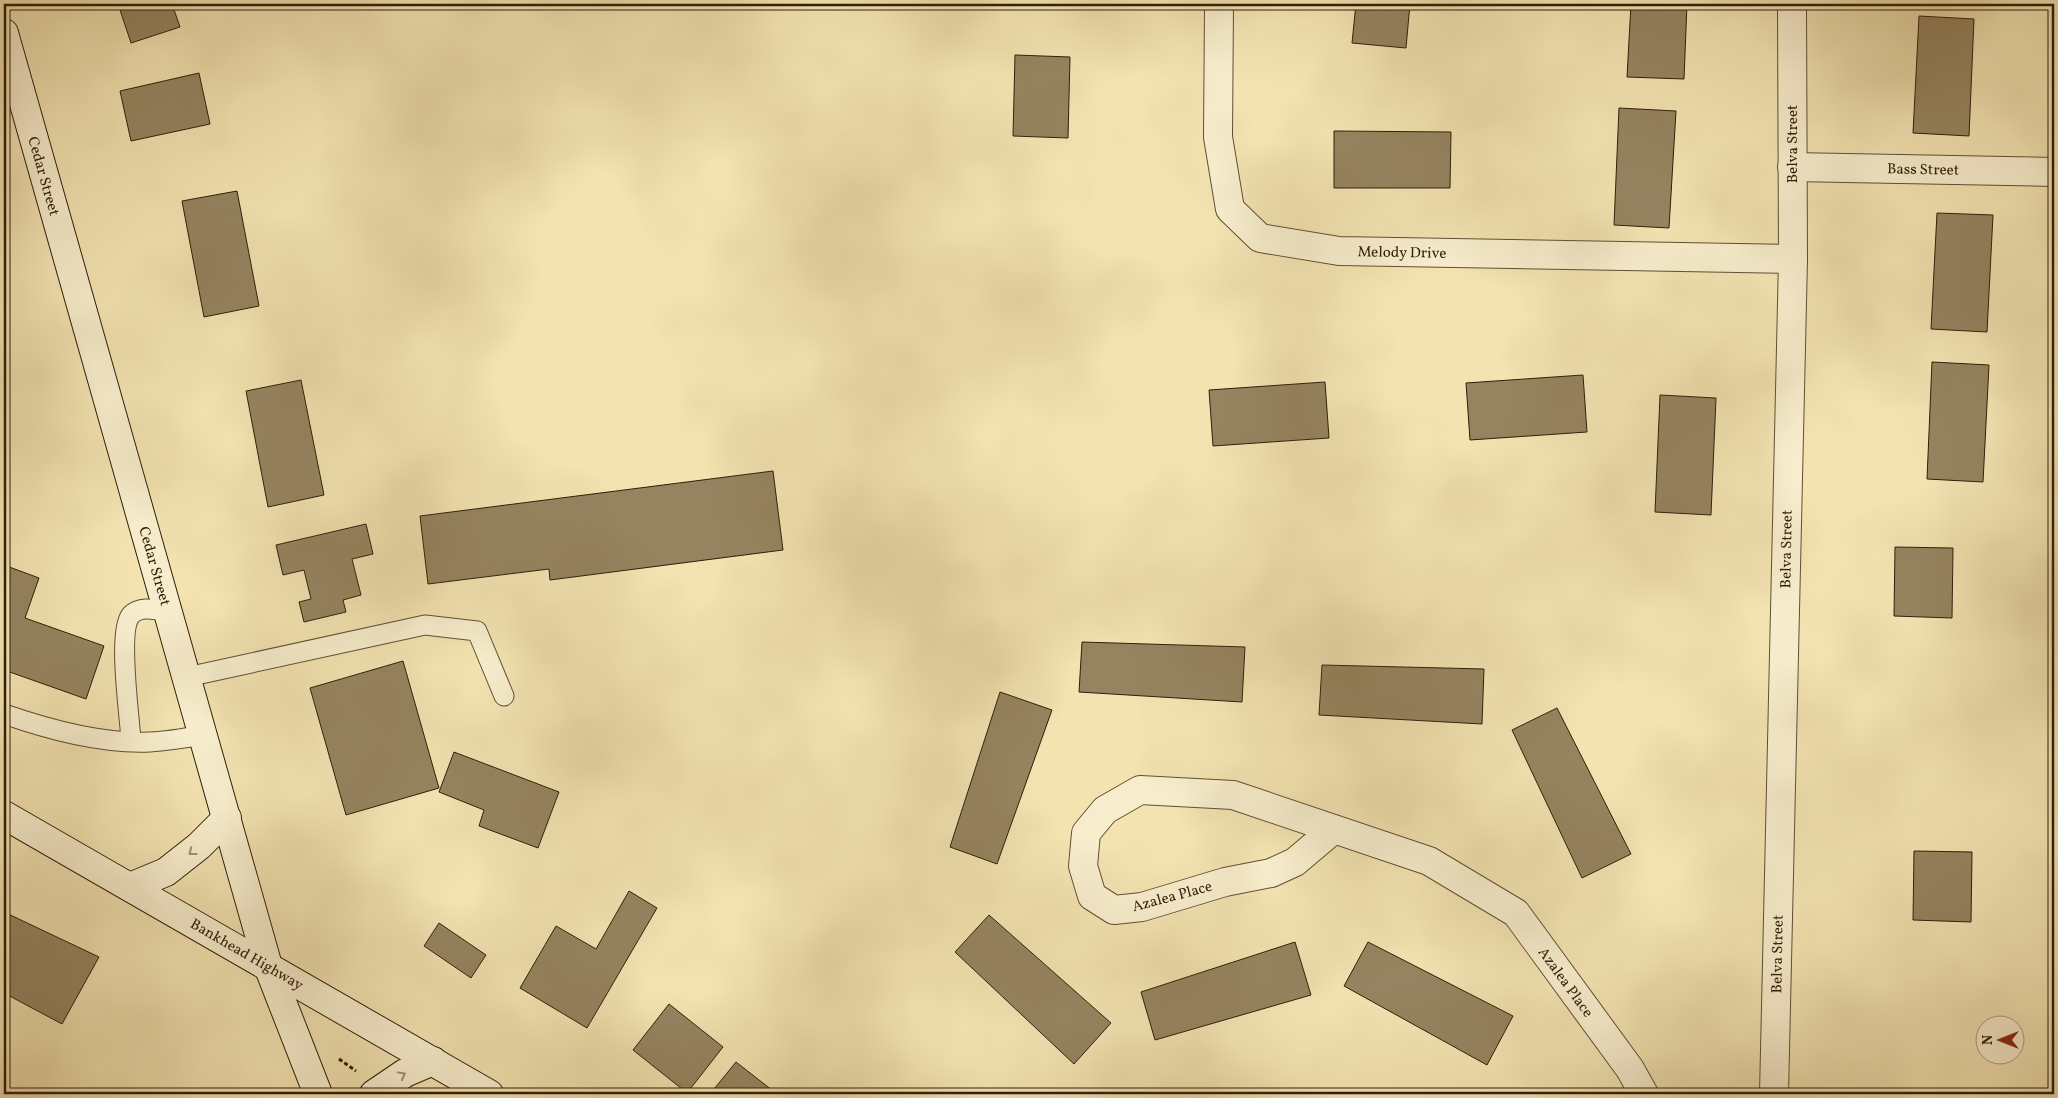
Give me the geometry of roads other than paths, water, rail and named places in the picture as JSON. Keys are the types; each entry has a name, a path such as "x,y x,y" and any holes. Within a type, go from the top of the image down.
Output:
{"street":[{"name":"Melody Drive","path":"1219,4 1218,137 1230,209 1260,238 1339,251 1793,259"},
{"name":"Belva Street","path":"1774,1094 1793,259 1792,4"},
{"name":"Cedar Street","path":"4,33 268,966 318,1094"},
{"name":"Bass Street","path":"1792,167 2054,172"},
{"name":"Azalea Place","path":"1334,829 1296,862 1271,873 1225,882 1142,908 1114,910 1092,896 1083,866 1086,834 1105,810 1140,790 1233,795 1334,829 1429,861 1516,914 1630,1069 1644,1094"},
{"name":"Bankhead Highway","path":"4,815 489,1094"},
{"path":"130,887 166,872 199,846 226,818"},
{"path":"368,1086 432,1062"}],"lane":[{"path":"132,742 124,646 125,627 132,615 145,608 168,612"},
{"path":"187,677 425,625 477,631 504,696"},
{"path":"4,714 53,730 132,742 150,742 203,736"}]}
